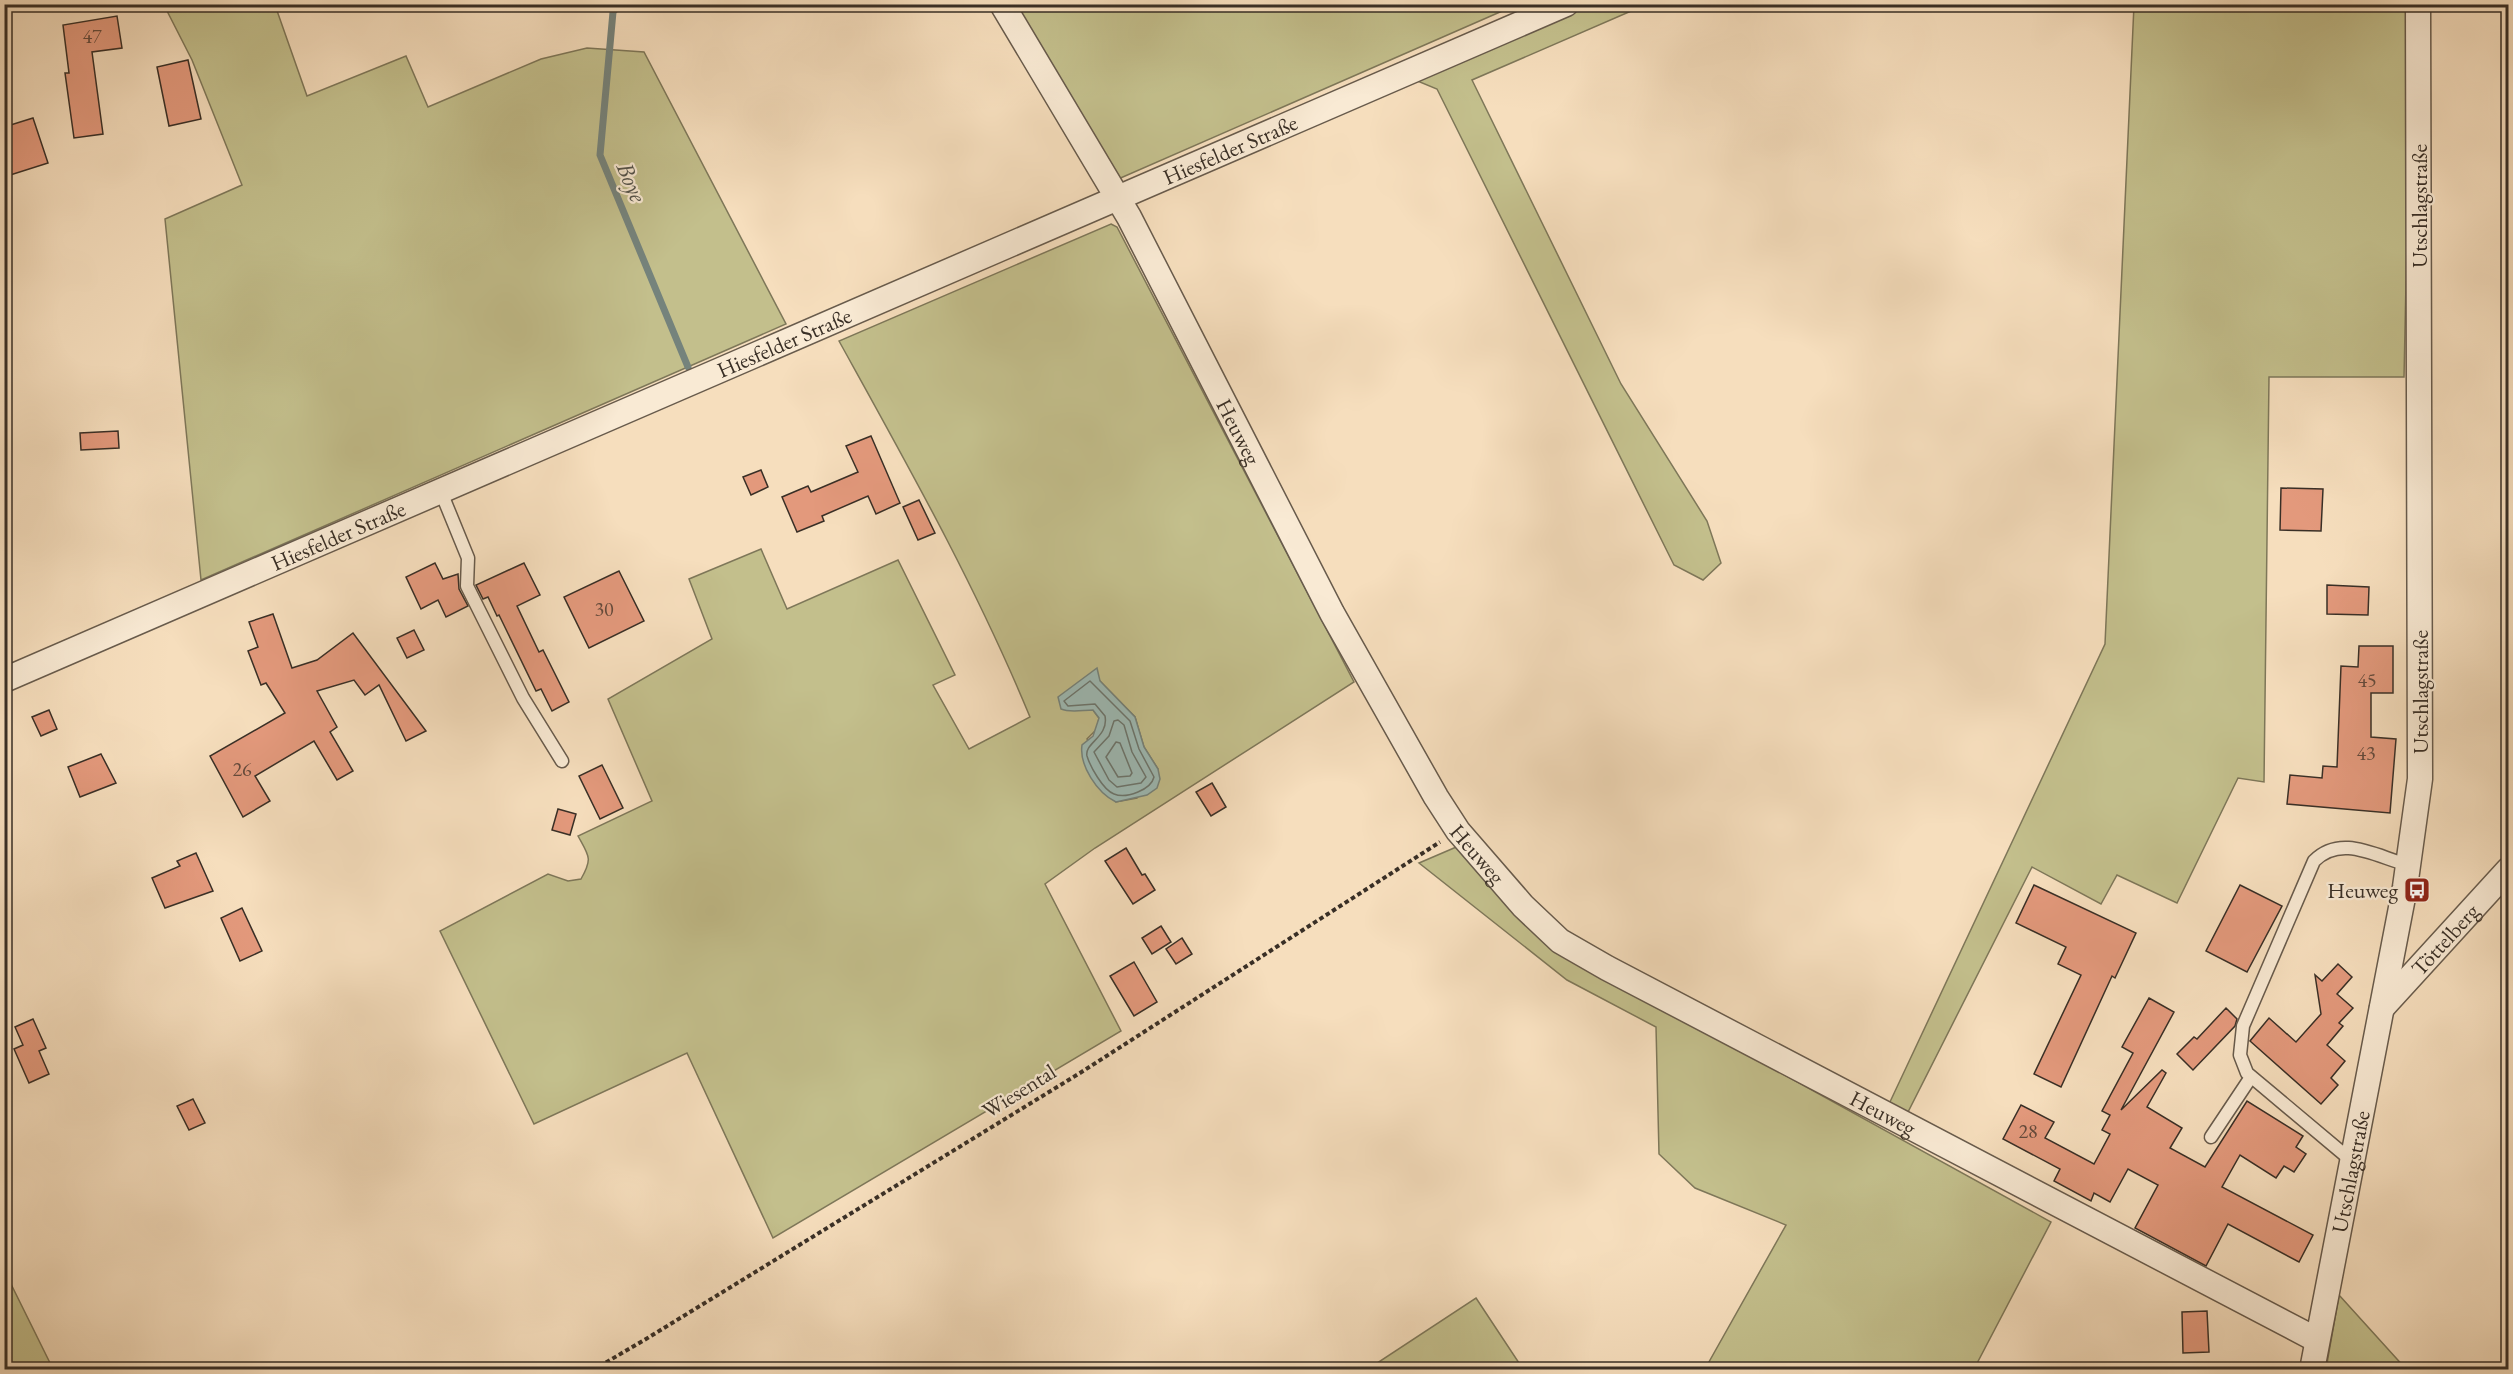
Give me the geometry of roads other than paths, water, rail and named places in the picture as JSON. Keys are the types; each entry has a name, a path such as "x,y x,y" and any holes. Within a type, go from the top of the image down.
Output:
{"street":[{"name":"Heuweg","path":"1002,4 1115,199 1129,218 1332,613 1412,757 1458,831 1523,906 1560,941 2317,1340"},
{"name":"Hiesfelder Straße","path":"4,680 1566,4"},
{"name":"Utschlagstraße","path":"2312,1370 2382,1008 2408,865 2420,779 2418,4"},
{"name":"Töttelberg","path":"2382,1008 2508,870"}],"lane":[{"path":"441,492 468,558 467,586 523,698 562,761"},
{"path":"2352,1161 2251,1077 2242,1065 2240,1055 2243,1026 2314,861 2323,852 2345,846 2408,865"},
{"path":"2211,1137 2251,1077"}],"water":[{"path":"1097,668 1100,681 1135,717 1144,747 1158,769 1160,779 1157,788 1147,795 1116,802 1102,792 1086,769 1082,753 1082,745 1093,736 1099,718 1093,710 1061,709 1058,697"}],"waterway":[{"name":"Boye","path":"620,4 613,12 600,155 688,367"}],"place":[{"name":"Heuweg","path":"2417,890"}]}
